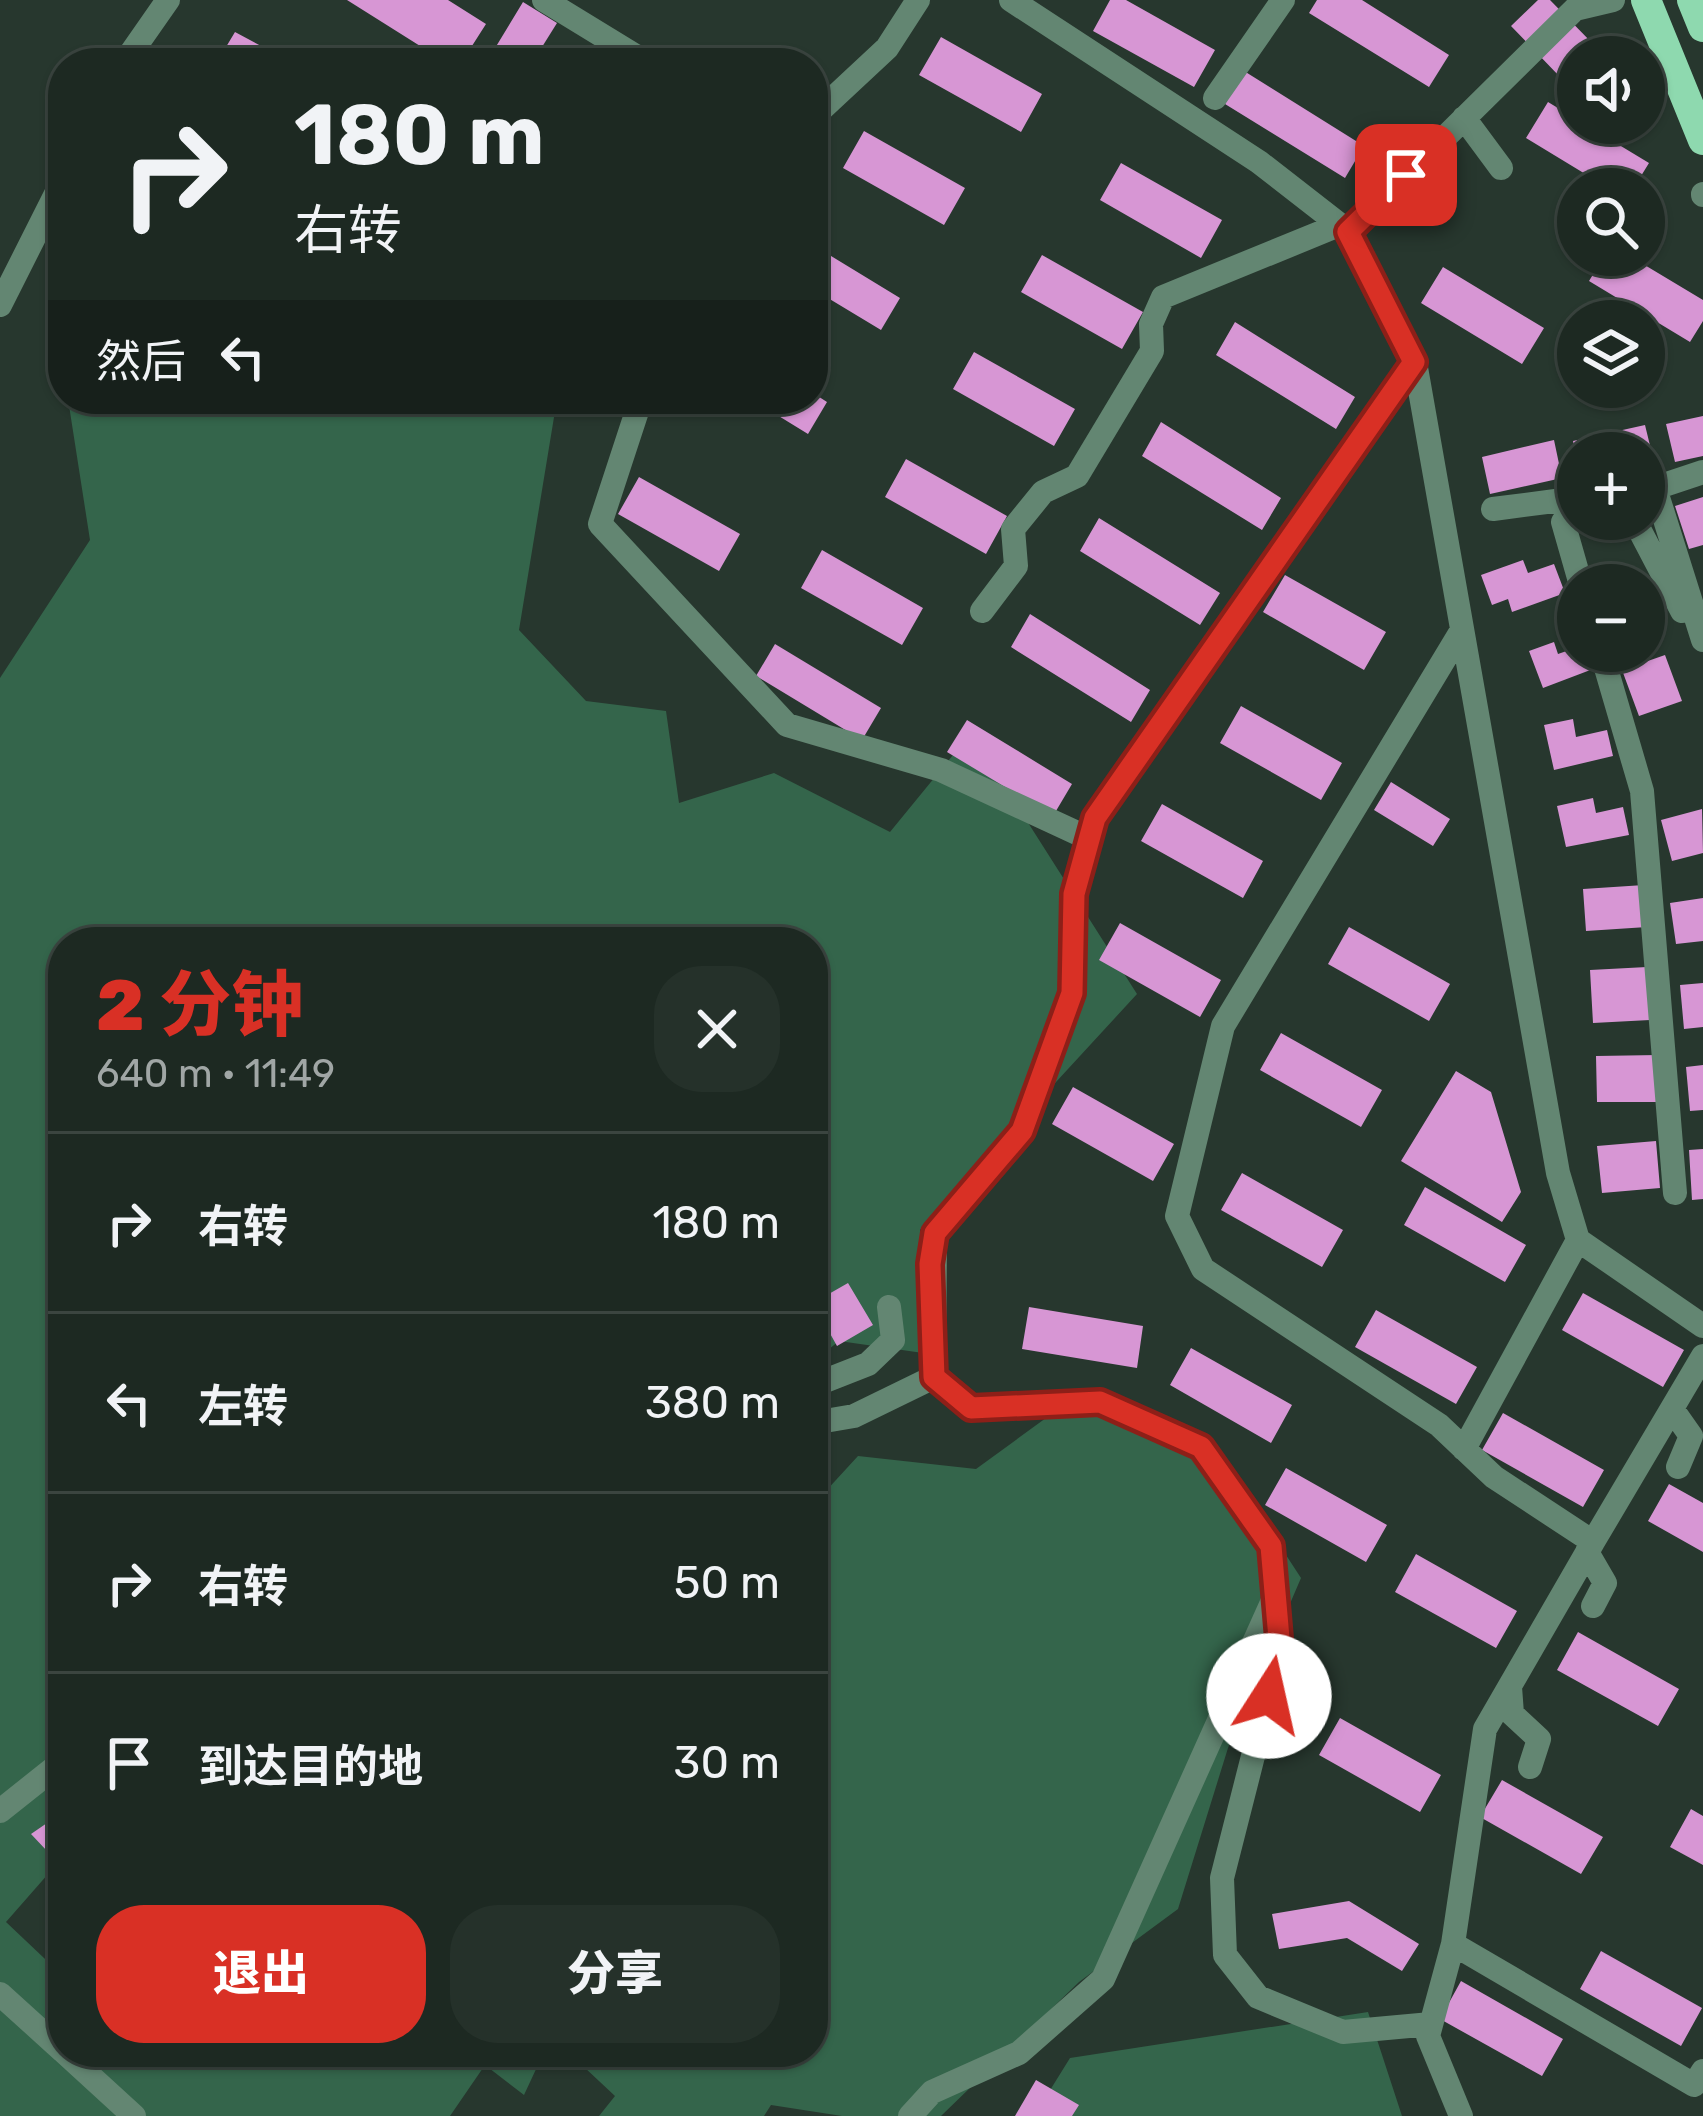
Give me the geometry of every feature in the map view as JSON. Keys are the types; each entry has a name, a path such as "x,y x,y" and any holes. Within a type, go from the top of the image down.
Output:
{"main road":[{"path":"1646,0 1703,140"},
{"path":"1692,0 1703,27"}],"street":[{"path":"134,48 168,0"},
{"path":"544,0 622,48"},
{"path":"828,103 887,48 918,0"},
{"path":"1011,0 1259,162 1344,228 1414,362 1558,1173 1578,1240 1703,1326"},
{"path":"1215,98 1283,0"},
{"path":"982,610 1016,566 1013,529 1043,492 1077,476 1151,351 1150,324 1163,297 1344,228 1575,9 1613,0"},
{"path":"1464,118 1501,169"},
{"path":"0,304 48,210"},
{"path":"1414,362 1095,818 1074,894 1072,993 1022,1131 935,1233 930,1264 934,1377 971,1408 1100,1402 1201,1447 1271,1546 1280,1650 1222,1878 1225,1954 1258,1997 1343,2032 1431,2024"},
{"path":"636,414 600,524 787,725 941,770 1090,839"},
{"path":"1665,483 1703,472"},
{"path":"1493,509 1557,501"},
{"path":"1665,533 1703,640"},
{"path":"1645,540 1703,650"},
{"path":"1462,630 1223,1026 1178,1216 1203,1269 1439,1425 1494,1477 1590,1547 1605,1583 1593,1606"},
{"path":"1607,672 1642,791 1675,1193"},
{"path":"1464,1449 1578,1240"},
{"path":"828,1379 868,1364 893,1340 889,1306"},
{"path":"1461,2116 1428,2036 1453,1944 1485,1729 1703,1356"},
{"path":"828,1420 854,1416 934,1377"},
{"path":"1672,1409 1690,1436 1678,1467"},
{"path":"910,2116 932,2092 1019,2053 1103,1979 1276,1593"},
{"path":"1510,1686 1512,1714 1539,1739 1530,1768"},
{"path":"0,1811 48,1773"},
{"path":"1453,1944 1694,2085 1703,2071"},
{"path":"0,1994 48,2038"},
{"path":"80,2067 134,2116"}],"green space":[{"path":"70,414 555,414 519,630 586,701 666,711 679,803 774,773 890,832 971,733 1137,994 920,1230 930,1354 839,1341 828,1350 828,927 48,927 48,1874 6,1922 48,1962 48,2067 484,2067 450,2116 0,2116 0,678 90,540"},
{"path":"1068,1402 1220,1454 1301,1578 1228,1748 1178,1909 1079,1982 941,2116 842,2116 771,2105 764,2116 599,2116 615,2096 584,2067 828,2067 828,1489 858,1456 976,1469"},
{"path":"1368,2012 1402,2116 1034,2116 1070,2058"},
{"path":"488,2067 537,2067 524,2095"}],"building":[{"path":"347,0 448,0 486,24 471,48 423,48"},
{"path":"1110,0 1126,0 1215,50 1194,87 1093,31"},
{"path":"1317,0 1362,0 1449,55 1429,87 1309,13"},
{"path":"1538,0 1550,0 1585,36 1557,36 1557,74 1511,26"},
{"path":"523,2 557,23 541,48 495,48"},
{"path":"235,32 265,48 225,48"},
{"path":"941,37 1042,94 1021,132 919,75"},
{"path":"1244,71 1364,146 1345,178 1225,104"},
{"path":"1548,102 1557,107 1557,144 1618,144 1649,163 1646,168 1575,168 1526,138"},
{"path":"864,131 965,188 944,225 843,168"},
{"path":"1121,163 1222,220 1201,258 1100,200"},
{"path":"828,254 900,298 881,330 828,298"},
{"path":"1042,255 1143,312 1122,349 1021,292"},
{"path":"1443,267 1544,328 1522,364 1421,303"},
{"path":"1592,276 1663,276 1703,300 1703,321 1690,342 1665,327 1665,300 1620,300 1589,281"},
{"path":"1235,322 1355,397 1336,429 1216,355"},
{"path":"974,352 1075,409 1054,446 953,389"},
{"path":"775,414 820,414 808,434"},
{"path":"1703,416 1703,456 1675,462 1666,424"},
{"path":"1161,422 1281,498 1262,530 1142,456"},
{"path":"1645,425 1647,432 1614,432"},
{"path":"1554,440 1557,479 1490,494 1482,457"},
{"path":"906,459 1007,516 986,554 885,497"},
{"path":"639,477 740,534 719,571 618,514"},
{"path":"1703,497 1703,545 1689,549 1675,506"},
{"path":"1099,518 1220,593 1200,625 1080,551"},
{"path":"822,550 923,608 902,645 801,588"},
{"path":"1523,560 1528,573 1554,564 1557,596 1512,612 1508,599 1492,605 1481,575"},
{"path":"1285,575 1386,632 1364,670 1263,612"},
{"path":"1030,614 1150,690 1131,722 1011,647"},
{"path":"1554,642 1557,672 1585,672 1543,688 1529,651"},
{"path":"775,644 881,708 862,740 756,676"},
{"path":"1665,655 1682,701 1639,716 1623,672 1665,672"},
{"path":"1241,706 1342,763 1321,800 1220,743"},
{"path":"1573,719 1576,737 1607,730 1613,756 1554,770 1544,725"},
{"path":"967,720 1072,784 1053,816 947,752"},
{"path":"1391,782 1450,819 1433,846 1374,810"},
{"path":"1593,798 1596,813 1623,807 1629,835 1566,847 1557,806"},
{"path":"1162,804 1263,861 1243,898 1141,841"},
{"path":"1702,809 1703,853 1672,861 1661,820"},
{"path":"1644,885 1647,927 1586,931 1583,889"},
{"path":"1703,898 1703,941 1676,944 1670,903"},
{"path":"1120,923 1221,980 1200,1017 1099,960"},
{"path":"1349,927 1450,984 1429,1021 1328,964"},
{"path":"1647,967 1650,1020 1593,1023 1590,970"},
{"path":"1703,983 1703,1027 1684,1029 1680,985"},
{"path":"1281,1033 1382,1090 1361,1127 1260,1070"},
{"path":"1658,1055 1659,1102 1597,1102 1596,1056"},
{"path":"1703,1065 1703,1110 1690,1111 1686,1067"},
{"path":"1456,1071 1491,1092 1521,1192 1502,1222 1401,1161"},
{"path":"1073,1087 1174,1144 1153,1181 1052,1124"},
{"path":"1656,1141 1660,1188 1602,1193 1597,1146"},
{"path":"1703,1149 1703,1199 1692,1200 1689,1150"},
{"path":"1242,1173 1343,1230 1322,1267 1221,1210"},
{"path":"1425,1187 1526,1245 1505,1282 1404,1225"},
{"path":"848,1283 873,1325 837,1346 828,1330 828,1294"},
{"path":"1583,1293 1684,1350 1663,1387 1562,1330"},
{"path":"1029,1307 1143,1326 1137,1368 1022,1349"},
{"path":"1376,1310 1477,1367 1456,1404 1355,1347"},
{"path":"1191,1348 1292,1405 1271,1443 1170,1385"},
{"path":"1503,1413 1604,1470 1583,1507 1482,1450"},
{"path":"1286,1468 1387,1525 1366,1562 1265,1505"},
{"path":"1669,1484 1703,1503 1703,1552 1648,1521"},
{"path":"1416,1554 1517,1611 1496,1648 1395,1592"},
{"path":"1578,1632 1679,1689 1658,1726 1557,1670"},
{"path":"1340,1718 1441,1775 1420,1812 1319,1755"},
{"path":"1502,1780 1603,1837 1581,1874 1480,1817"},
{"path":"1691,1809 1703,1816 1703,1865 1670,1847"},
{"path":"48,1822 48,1852 31,1834"},
{"path":"1349,1901 1419,1944 1402,1971 1347,1938 1279,1949 1272,1914"},
{"path":"1601,1951 1702,2008 1681,2046 1580,1989"},
{"path":"1461,1981 1563,2039 1542,2076 1440,2019"},
{"path":"1036,2080 1079,2105 1072,2116 1015,2116"}],"route":[{"path":"1269,1696 1280,1650 1271,1546 1201,1447 1100,1402 971,1408 934,1377 930,1264 935,1233 1022,1131 1072,993 1074,894 1095,818 1414,362 1348,232 1406,175"}]}
